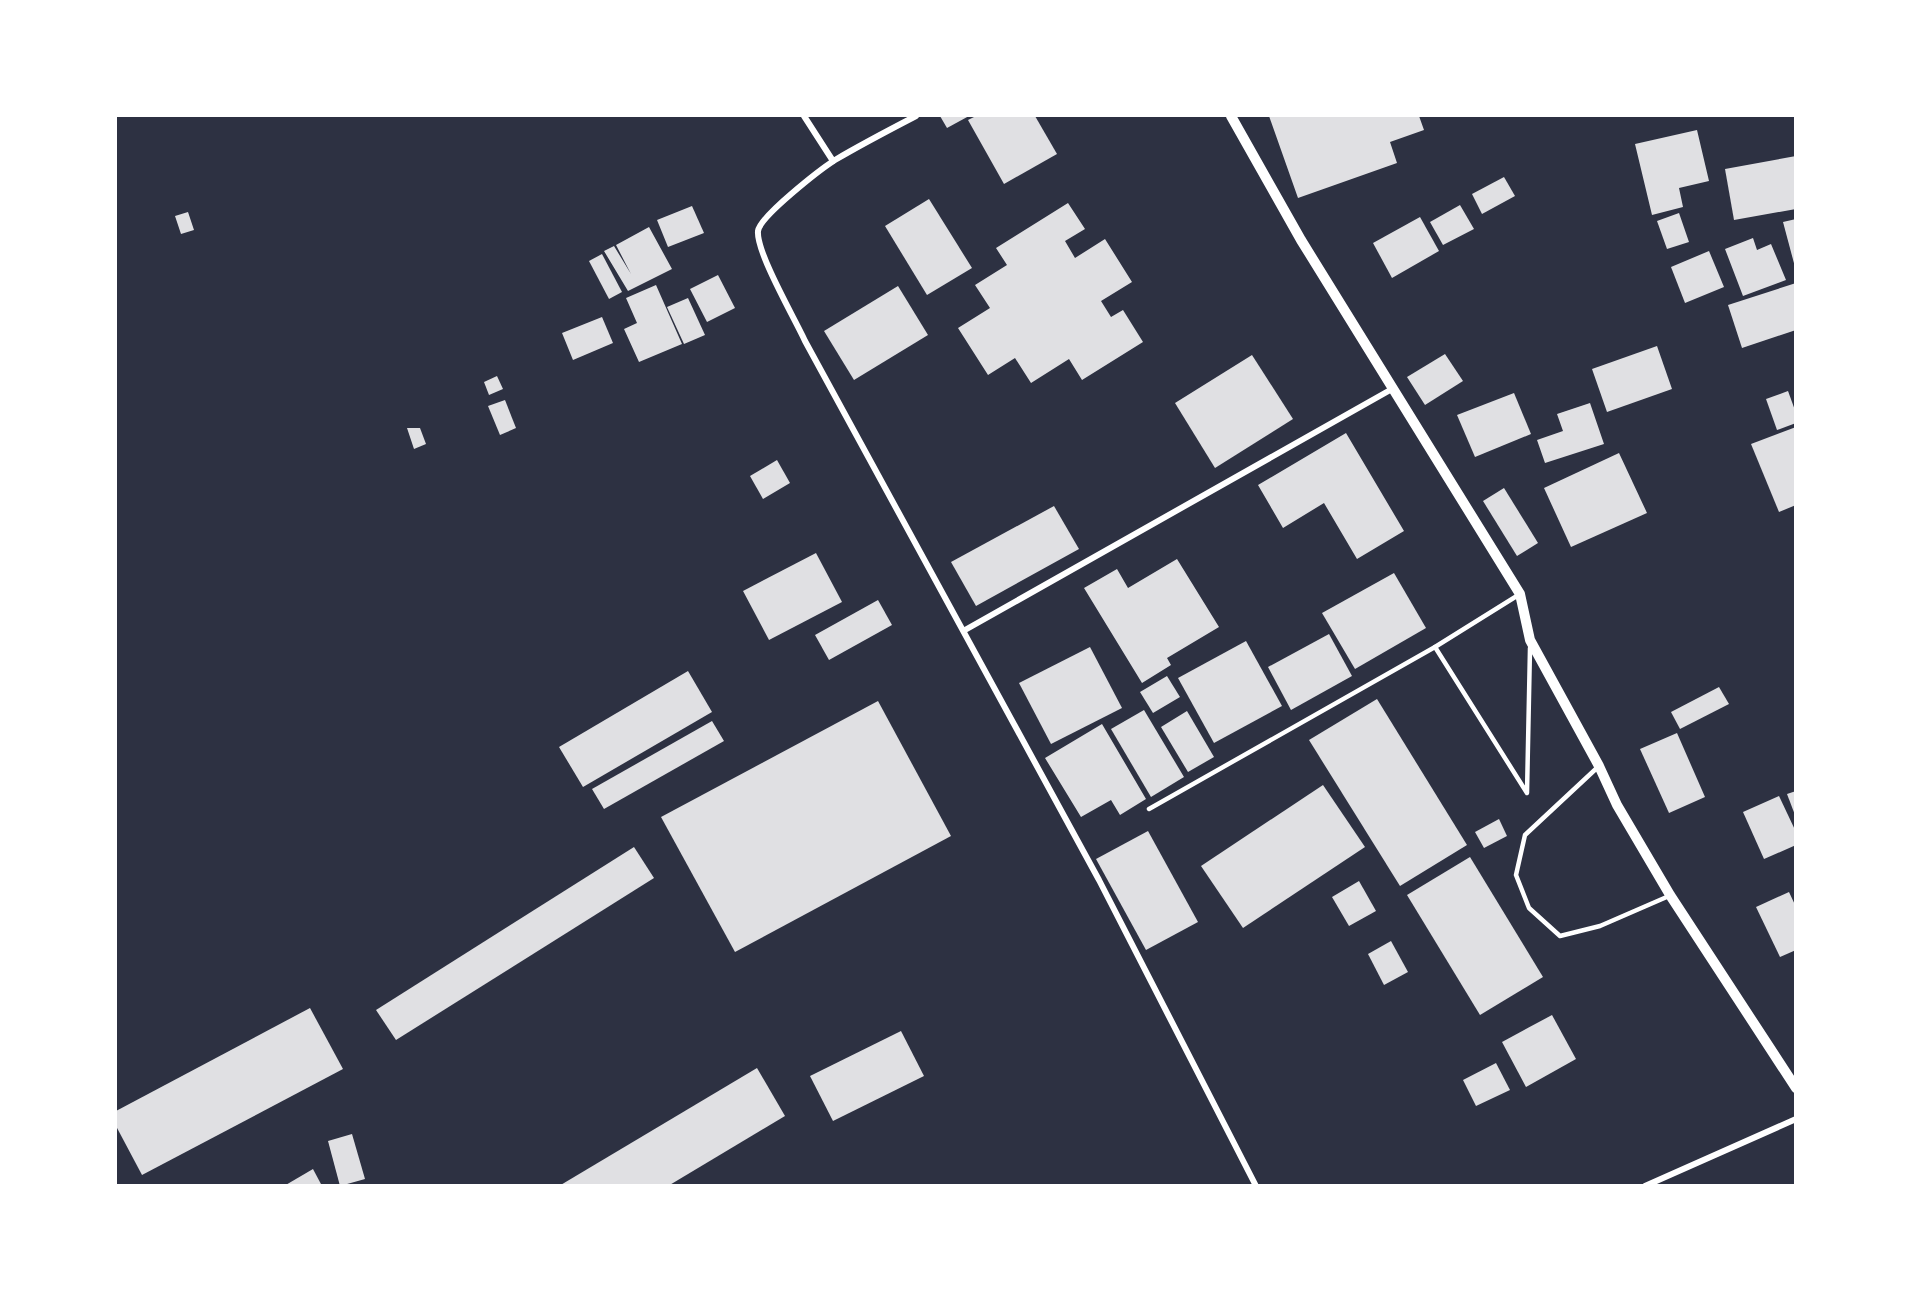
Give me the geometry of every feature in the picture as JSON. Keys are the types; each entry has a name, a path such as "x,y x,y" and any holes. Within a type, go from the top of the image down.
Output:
{"street":[{"path":"804,116 833,161"},
{"path":"916,116 833,161 763,219 758,229 761,251 805,340 1099,880 1256,1185"},
{"path":"1231,116 1301,240 1520,594 1530,640 1599,766 1617,805 1670,896 1796,1088"},
{"path":"964,630 1392,389"},
{"path":"1645,1185 1796,1119"}],"lane":[{"path":"1149,809 1435,647 1520,594"},
{"path":"1435,647 1527,793 1530,640"},
{"path":"1599,766 1525,835 1516,875 1529,908 1560,936 1600,926 1670,896"}],"building":[{"path":"940,116 969,116 947,128"},
{"path":"976,116 1035,116 1057,154 1004,184 968,120"},
{"path":"1269,116 1419,116 1424,130 1390,142 1397,163 1298,198"},
{"path":"1697,130 1709,181 1679,188 1683,207 1652,215 1635,144"},
{"path":"1796,156 1796,209 1734,220 1725,169"},
{"path":"1504,177 1515,196 1482,214 1472,194"},
{"path":"929,199 972,268 927,295 885,226"},
{"path":"1068,203 1085,229 1065,241 1075,258 1105,239 1132,282 1101,301 1111,317 1123,310 1143,342 1082,380 1069,359 1031,383 1015,358 988,375 958,328 990,308 975,285 1007,265 996,248"},
{"path":"1460,205 1474,229 1443,245 1430,222"},
{"path":"692,206 704,233 668,247 657,220"},
{"path":"188,212 194,230 181,234 175,216"},
{"path":"1679,213 1689,242 1667,249 1657,221"},
{"path":"1420,217 1439,251 1392,278 1373,243"},
{"path":"1796,219 1796,267 1795,267 1783,222"},
{"path":"649,227 672,269 628,291 604,251 614,246 631,274 616,245"},
{"path":"1753,238 1757,250 1771,244 1786,280 1743,296 1725,249"},
{"path":"1709,251 1724,287 1685,303 1671,267"},
{"path":"602,254 622,292 609,299 589,261"},
{"path":"718,275 735,308 707,322 690,289"},
{"path":"1796,283 1796,330 1742,348 1728,305"},
{"path":"656,285 682,344 639,362 624,329 637,323 626,298"},
{"path":"898,286 928,335 854,380 824,331"},
{"path":"688,298 705,335 684,344 667,307"},
{"path":"602,317 613,343 573,360 562,333"},
{"path":"1657,346 1672,389 1607,412 1592,369"},
{"path":"1445,354 1463,381 1425,405 1407,377"},
{"path":"1252,355 1293,419 1215,468 1175,403"},
{"path":"497,376 503,389 489,395 484,382"},
{"path":"1788,391 1796,413 1796,423 1777,430 1766,399"},
{"path":"1514,393 1531,434 1475,457 1457,415"},
{"path":"505,400 516,428 500,435 488,406"},
{"path":"1590,403 1604,444 1545,463 1537,440 1563,431 1557,414"},
{"path":"1796,427 1796,505 1779,512 1751,444"},
{"path":"407,428 420,428 426,444 414,449"},
{"path":"1346,433 1404,531 1357,559 1324,503 1283,528 1258,485"},
{"path":"1619,453 1647,513 1571,547 1544,488"},
{"path":"777,460 790,483 763,499 750,476"},
{"path":"1504,488 1538,543 1517,556 1483,501"},
{"path":"1054,506 1079,549 976,606 951,562"},
{"path":"816,553 842,602 769,640 743,591"},
{"path":"1177,559 1219,627 1167,658 1171,665 1142,683 1084,588 1117,569 1128,588"},
{"path":"1394,573 1426,628 1355,669 1322,613"},
{"path":"878,600 892,625 829,660 815,635"},
{"path":"1329,634 1352,676 1291,710 1268,667"},
{"path":"1246,641 1282,706 1214,743 1178,678"},
{"path":"1090,647 1122,708 1051,744 1019,683"},
{"path":"688,671 712,712 583,787 559,747"},
{"path":"1167,676 1180,697 1153,713 1140,692"},
{"path":"1719,687 1729,704 1680,729 1671,712"},
{"path":"1377,699 1467,845 1400,886 1309,740"},
{"path":"878,701 951,836 735,952 661,817"},
{"path":"1144,710 1184,777 1151,797 1111,729"},
{"path":"1187,711 1214,757 1188,772 1161,727"},
{"path":"712,721 724,741 604,809 592,789"},
{"path":"1102,724 1146,799 1120,815 1111,800 1081,817 1045,758"},
{"path":"1677,733 1705,797 1669,813 1640,749"},
{"path":"1323,785 1365,847 1243,928 1201,866"},
{"path":"1796,791 1796,815 1795,815 1787,794"},
{"path":"1779,796 1796,832 1796,845 1764,859 1743,812"},
{"path":"1499,819 1507,836 1484,848 1475,832"},
{"path":"1148,831 1198,922 1146,950 1096,859"},
{"path":"634,847 654,878 396,1040 376,1010"},
{"path":"1470,857 1543,977 1480,1015 1407,895"},
{"path":"1359,881 1376,911 1349,926 1332,897"},
{"path":"1789,892 1796,907 1796,950 1780,957 1756,907"},
{"path":"1391,941 1408,972 1384,985 1368,954"},
{"path":"310,1008 343,1069 142,1175 116,1126 116,1111"},
{"path":"1552,1015 1576,1059 1526,1087 1502,1042"},
{"path":"901,1031 924,1076 833,1121 810,1076"},
{"path":"1496,1063 1510,1090 1476,1106 1463,1080"},
{"path":"757,1068 785,1116 668,1186 559,1186"},
{"path":"352,1134 365,1179 340,1186 328,1141"},
{"path":"313,1169 322,1186 284,1186"}]}
